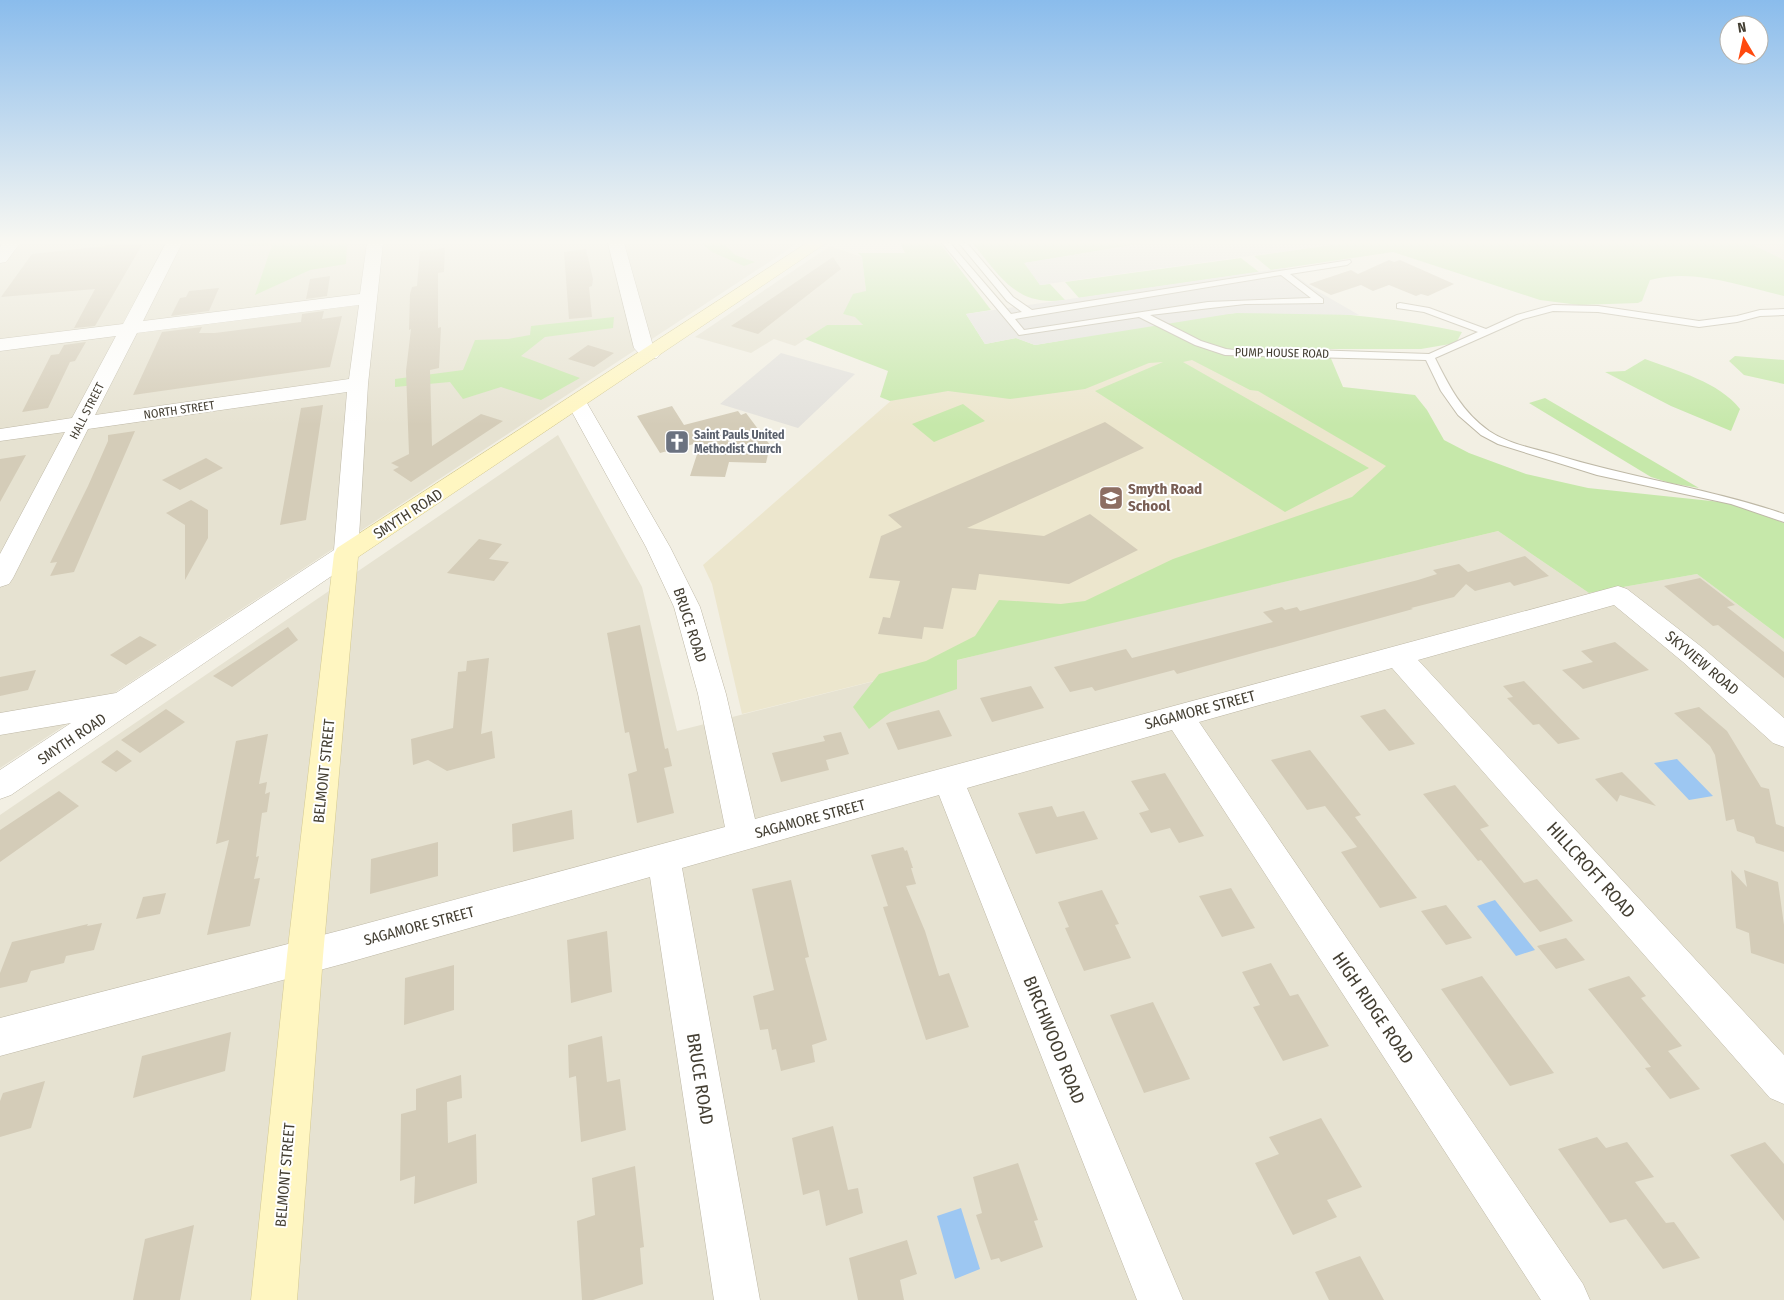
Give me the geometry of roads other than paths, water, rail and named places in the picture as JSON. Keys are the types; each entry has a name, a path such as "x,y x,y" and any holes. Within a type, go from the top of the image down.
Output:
{"street":[{"name":"HALL STREET","path":"0,578 143,304"},
{"path":"0,345 325,304"},
{"name":"BELMONT STREET","path":"274,1300 305,956 346,554 358,384 369,304"},
{"path":"632,304 644,348 650,354"},
{"name":"SMYTH ROAD","path":"0,786 346,554 726,304"},
{"name":"NORTH STREET","path":"0,435 358,384"},
{"name":"BRUCE ROAD","path":"577,403 658,547 687,607 712,694 743,837"},
{"name":"SAGAMORE STREET","path":"0,1037 664,859 1618,595"},
{"name":"SKYVIEW ROAD","path":"1618,595 1686,649 1784,735"},
{"name":"HILLCROFT ROAD","path":"1397,656 1784,1084"},
{"path":"0,724 126,703"},
{"name":"HIGH RIDGE ROAD","path":"1179,716 1567,1300"},
{"name":"BIRCHWOOD ROAD","path":"948,780 1160,1300"},
{"name":"BRUCE ROAD","path":"664,859 737,1300"}],"lane":[{"path":"997,304 1022,333 1217,304"},
{"path":"1018,304 1030,313"},
{"path":"1008,317 1089,304"},
{"path":"1400,306 1426,310 1487,332"},
{"path":"1784,312 1760,313 1736,319 1699,324 1598,309 1567,307 1538,311 1430,357 1446,391 1462,413 1485,432 1502,442 1601,473 1734,501 1784,518"},
{"name":"PUMP HOUSE ROAD","path":"1142,315 1198,343 1225,352 1242,354 1311,353 1430,357"}],"water":[{"path":"1677,759 1713,796 1689,800 1654,763"},
{"path":"1495,900 1535,950 1516,956 1477,906"},
{"path":"961,1208 980,1269 955,1279 937,1216"}],"place":[{"name":"Saint Pauls United Methodist Church","path":"677,442"},
{"name":"Smyth Road School","path":"1111,498"}]}
